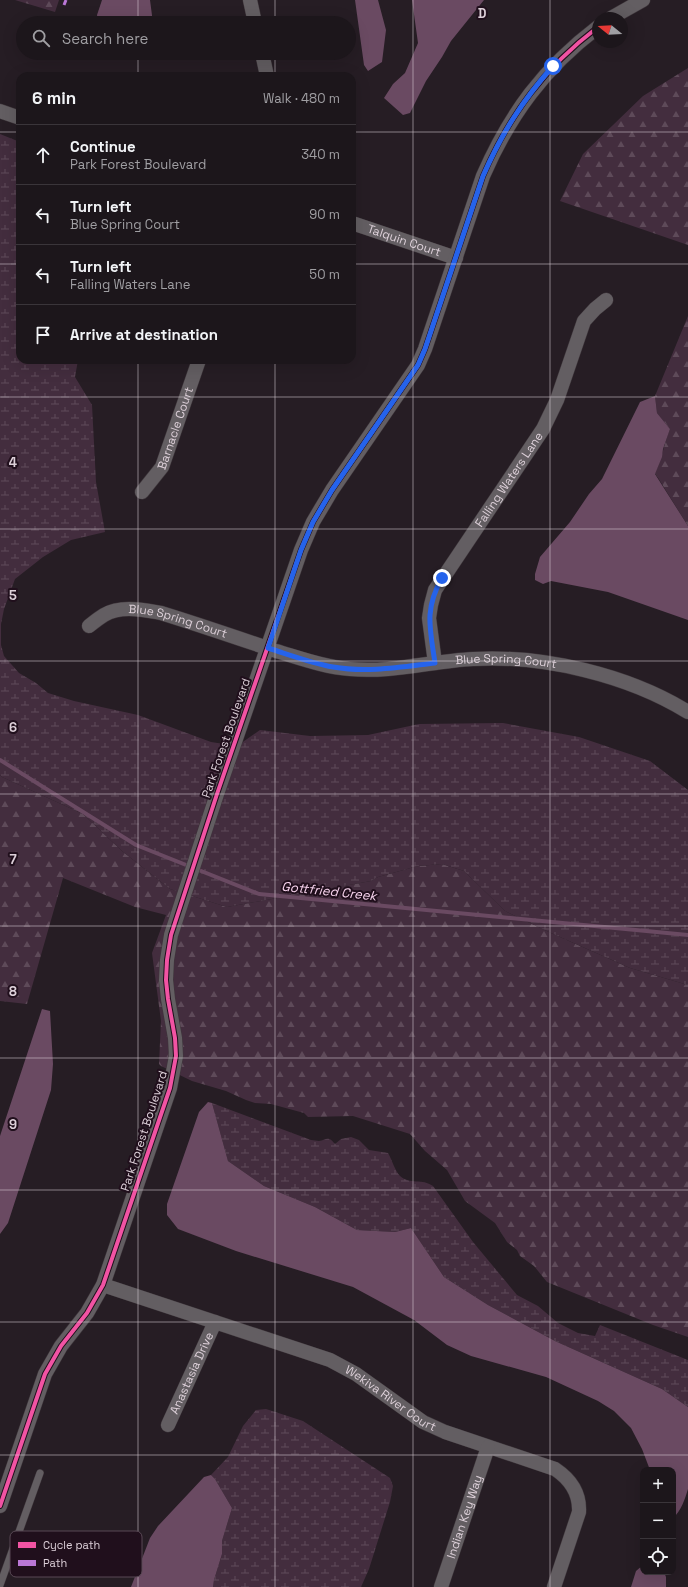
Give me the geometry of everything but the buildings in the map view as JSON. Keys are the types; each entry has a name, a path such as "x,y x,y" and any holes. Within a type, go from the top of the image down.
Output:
{"street":[{"path":"250,0 254,16"},
{"path":"621,12 642,0"},
{"name":"Park Forest Boulevard","path":"0,1506 45,1374 61,1346 87,1313 103,1285 165,1102 173,1074 176,1056 176,1038 168,999 166,980 167,960 171,935 217,794 301,550 313,522 332,490 418,365 425,349 483,176 512,119 530,92 553,66 578,42 592,32"},
{"path":"264,60 266,72"},
{"path":"0,111 16,117"},
{"name":"Talquin Court","path":"356,224 456,258"},
{"name":"Falling Waters Lane","path":"435,663 429,618 435,590 543,430 557,400 584,321 606,300"},
{"name":"Barnacle Court","path":"142,492 162,467 198,364"},
{"name":"Blue Spring Court","path":"88,626 103,615 113,611 137,609 161,612 318,664 350,669 380,670 474,659 521,660 563,666 605,676 647,691 688,712"},
{"name":"Wekiva River Court","path":"103,1285 330,1360 356,1374 423,1422 488,1447 555,1469 567,1479 576,1493 580,1505 554,1587"},
{"name":"Anastasia Drive","path":"168,1425 215,1322"},
{"name":"Indian Key Way","path":"441,1587 488,1447"}],"lane":[{"path":"19,1531 40,1473"},
{"path":"0,1585 10,1557"}],"green space":[{"path":"15,0 59,0 55,12"},
{"path":"688,68 688,245 560,201 583,154 643,96"},
{"path":"0,134 16,140 16,364 77,364 75,377 92,405 96,482 105,532 71,540 43,557 15,579 4,609 1,624 1,645 4,656 19,673 36,683 48,693 74,701 138,715 211,742 237,746 260,730 310,736 368,735 419,724 503,723 579,737 650,761 688,790 688,985 630,968 505,911 464,871 442,864 418,866 378,877 371,881 227,907 170,889 122,851 83,814 0,775"},
{"path":"688,316 688,526 655,473 670,429 657,413 655,396"},
{"path":"0,775 83,814 122,851 170,889 227,907 371,881 378,877 418,866 442,864 464,871 505,911 630,968 688,985 688,1337 653,1325 547,1282 534,1266 520,1256 517,1250 507,1242 495,1223 465,1201 447,1170 425,1151 410,1134 353,1116 308,1117 304,1113 271,1104 255,1103 226,1091 192,1081 161,1066 159,1064 161,1021 152,953 166,915 135,907 63,878 27,1004 0,1001"},
{"path":"212,1103 311,1140 319,1141 329,1139 335,1144 341,1139 351,1137 359,1140 369,1150 388,1153 400,1176 404,1179 425,1182 433,1186 473,1242 517,1295 538,1306 558,1323 578,1333 595,1336 600,1325 688,1360 688,1407 662,1389 555,1341 488,1305 444,1277 411,1228 395,1232 357,1230 315,1207 264,1186 228,1161"},
{"path":"266,1409 303,1421 390,1478 393,1486 390,1502 369,1569 361,1587 213,1587 222,1554 222,1541 232,1508 215,1479 211,1475 228,1457 243,1426 256,1410"}],"shaded area":[{"path":"102,0 150,0 152,16 97,16"},
{"path":"355,0 378,0 386,30 382,62 368,71 364,65"},
{"path":"412,0 484,0 451,41 426,81 410,113 403,115 384,98 393,84 405,73 418,43"},
{"path":"655,396 657,413 670,429 663,449 662,457 655,474 688,526 688,620 608,592 551,581 543,584 535,580 535,574 540,557 570,522 589,494 602,479 640,402"},
{"path":"42,1009 50,1011 53,1064 51,1090 8,1223 0,1234 0,1136"},
{"path":"208,1102 212,1103 228,1161 264,1186 315,1207 357,1230 395,1232 411,1228 444,1277 488,1305 555,1341 662,1389 688,1407 688,1489 682,1505 676,1515 676,1467 649,1467 642,1449 631,1428 614,1411 598,1401 546,1377 471,1356 447,1345 414,1320 353,1287 236,1251 178,1229 167,1215 167,1204 199,1112"},
{"path":"211,1475 215,1479 232,1508 222,1541 222,1554 213,1587 131,1587 135,1577 142,1577 142,1559 150,1538 158,1526 204,1477"},
{"path":"640,1568 640,1575 665,1575 666,1587 631,1587 636,1571"}],"waterway":[{"name":"Gottfried Creek","path":"0,760 136,845 259,894 688,935"}],"marked path":[{"path":"64,5 66,0"}],"cycle path":[{"path":"0,1506 45,1374 61,1346 87,1313 103,1285 170,1088 176,1056 175,1038 166,980 167,960 171,935 217,794 301,550 313,522 332,490 418,365 425,349 483,176 493,153 517,112 530,94 561,59 592,32"}],"route":[{"path":"442,578 435,590 429,618 435,663 380,670 350,669 318,664 268,648 301,550 313,522 332,490 418,365 425,349 483,176 494,152 512,119 530,92 553,66"}]}
